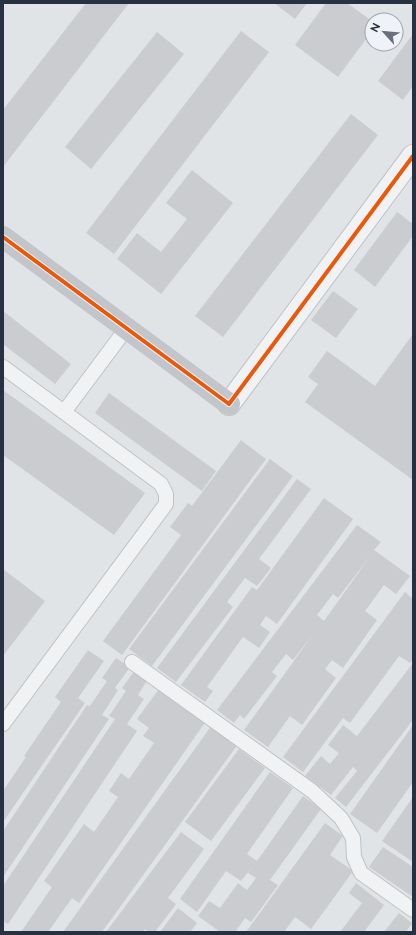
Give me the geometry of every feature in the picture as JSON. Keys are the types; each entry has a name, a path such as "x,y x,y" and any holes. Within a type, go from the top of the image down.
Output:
{"street":[{"path":"3,237 229,404 413,156"}],"lane":[{"path":"64,412 126,329"},
{"path":"3,367 161,484 166,494 166,504 3,724"},
{"path":"132,662 312,791 340,818 353,838 354,857 361,873 413,910"}],"building":[{"path":"86,3 129,3 3,167 3,110"},
{"path":"274,3 307,3 295,19"},
{"path":"326,3 347,3 364,15 364,42 338,77 295,45"},
{"path":"241,31 269,52 114,254 86,233"},
{"path":"157,32 184,54 91,169 65,147"},
{"path":"413,34 413,86 403,100 378,81 400,52 404,52 404,46"},
{"path":"351,114 378,135 223,337 195,316"},
{"path":"192,170 233,203 161,294 117,259 137,233 161,252 187,219 166,203"},
{"path":"397,212 413,224 413,236 375,287 354,270"},
{"path":"333,291 358,309 336,338 311,320"},
{"path":"3,311 71,364 55,384 3,344"},
{"path":"413,334 413,480 305,402 318,384 308,377 327,351 375,386"},
{"path":"3,390 145,493 114,535 3,455"},
{"path":"109,393 216,471 202,491 95,413"},
{"path":"241,440 266,459 122,655 103,641 181,535 170,527 188,503 192,506"},
{"path":"270,459 293,476 152,666 129,649"},
{"path":"297,479 311,489 259,559 271,568 257,586 245,578 227,602 233,607 176,682 157,668"},
{"path":"324,498 353,519 277,624 266,616 260,625 270,632 259,648 243,637 207,687 213,691 205,702 181,685 252,587 257,590"},
{"path":"357,525 381,542 374,550 410,576 396,594 384,585 365,611 377,620 343,668 332,660 325,669 336,678 302,725 290,716 268,747 244,730 314,633 293,660 286,654 272,672 277,676 244,719 240,715 234,723 217,710","holes":["371,555 324,621 317,615 333,594 338,598"]},
{"path":"3,569 45,601 3,656"},
{"path":"405,592 413,599 413,659 410,663 399,656 350,723 343,718 303,772 283,757"},
{"path":"88,650 104,661 78,698 85,703 3,822 3,791 26,757 24,756 61,702 55,697"},
{"path":"116,658 130,667 115,688 118,690 102,715 109,719 3,877 3,831 87,705 90,706 107,681 102,678"},
{"path":"413,663 413,720 346,807 335,798 357,771 353,767 331,795 305,776 321,756 330,764 339,753 328,745 343,725 357,736"},
{"path":"135,670 148,679 138,695 144,699 127,724 137,731 8,924 3,921 3,886 115,719 109,716 126,691 122,688"},
{"path":"159,689 206,721 79,903 72,898 48,932 21,932 52,887 44,881 84,824 94,832 118,797 109,791 121,773 129,779 154,743 143,736 149,728 137,719"},
{"path":"212,725 238,744 102,932 63,932"},
{"path":"413,725 413,782 377,833 350,814"},
{"path":"239,749 265,768 211,841 185,822"},
{"path":"270,772 293,788 247,854 257,861 303,796 321,809 270,880 278,885 251,922 245,918 235,932 220,932 198,916 209,901 220,908 238,883 247,890 256,878 248,873 254,865 241,881 226,871 197,912 180,899"},
{"path":"413,797 413,862 382,841"},
{"path":"325,823 343,836 330,855 353,871 328,906 311,929 295,917 284,932 246,932"},
{"path":"181,832 204,849 168,898 176,904 155,932 149,932 145,929 143,932 106,932"},
{"path":"383,847 413,867 413,897 369,867"},
{"path":"356,883 384,905 364,932 340,932 362,903 349,893"},
{"path":"178,908 197,923 190,932 160,932"},
{"path":"399,913 412,923 406,932 384,932"}],"cycle path":[{"path":"3,237 229,404 413,156"}]}
